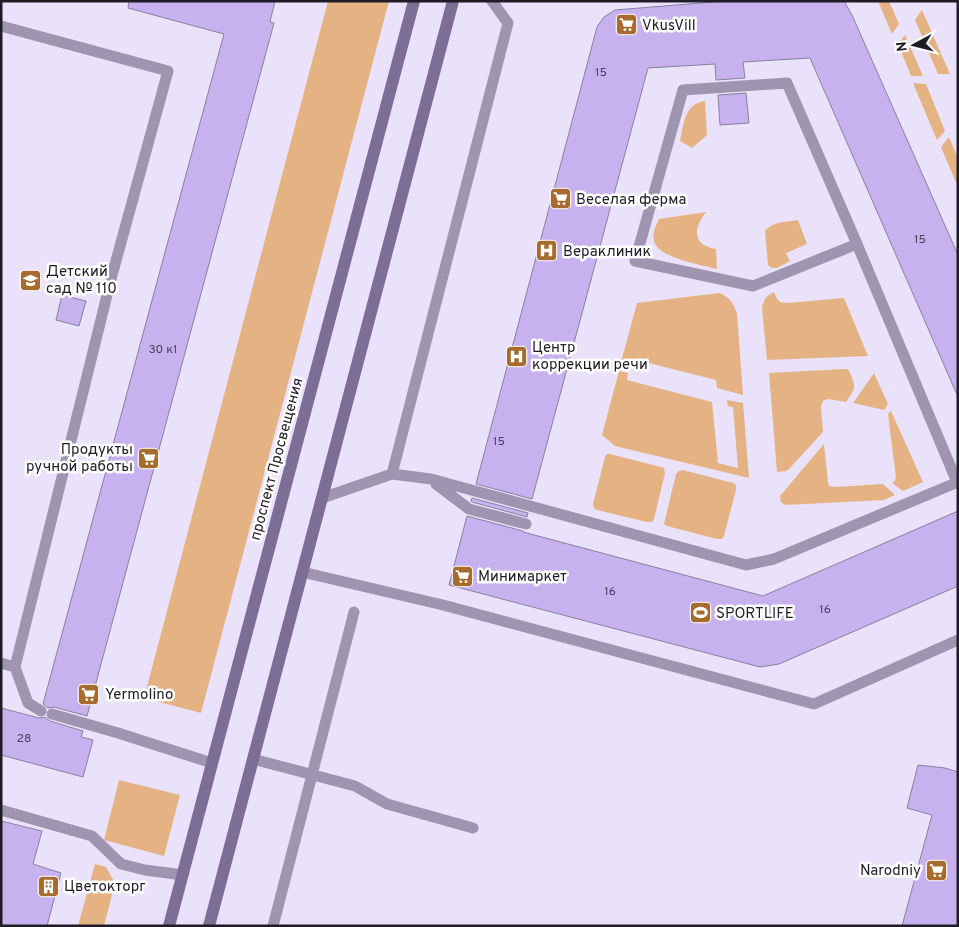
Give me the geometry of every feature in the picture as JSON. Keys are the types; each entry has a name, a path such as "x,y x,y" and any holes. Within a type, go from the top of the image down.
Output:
{"main road":[{"name":"проспект Просвещения","path":"169,926 414,1"},
{"path":"209,926 453,1"}],"lane":[{"path":"392,474 508,23 492,1"},
{"path":"1,26 168,71 111,279 15,667 28,703 47,712 212,763"},
{"path":"322,498 392,474 431,479 746,565 774,559 958,482 857,244 787,83 683,90 635,260 753,286 857,244"},
{"path":"431,479 469,509 526,524"},
{"path":"302,572 444,605 814,704 958,640"},
{"path":"273,926 354,612"},
{"path":"1,663 15,667"},
{"path":"253,759 355,786 387,804 473,828"},
{"path":"1,810 92,836 120,864 182,876"}],"shaded area":[{"path":"328,1 389,1 201,713 144,698"},
{"path":"878,1 889,1 899,24 892,34"},
{"path":"922,10 950,74 938,74 915,20"},
{"path":"905,35 923,76 911,76 898,44"},
{"path":"913,83 926,84 945,131 937,140"},
{"path":"705,101 707,135 692,148 680,141 684,122 689,110 693,106"},
{"path":"949,137 958,158 958,187 941,147"},
{"path":"706,212 699,224 697,235 702,244 716,249 717,269 681,260 663,252 657,247 654,235 659,219"},
{"path":"798,220 807,244 786,253 790,261 777,268 772,268 768,265 765,231 772,225"},
{"path":"774,292 780,302 787,303 844,298 868,356 767,360 762,308 766,298"},
{"path":"719,293 731,301 737,313 743,395 717,388 716,380 633,359 630,369 620,366 637,303"},
{"path":"848,369 854,383 854,389 850,397 846,402 828,399 823,401 821,407 823,432 789,469 777,472 769,373"},
{"path":"619,371 628,373 627,380 712,402 718,463 738,468 733,407 728,406 727,400 743,403 749,478 615,446 602,435"},
{"path":"874,373 888,404 884,410 853,403"},
{"path":"891,411 923,482 903,491 892,483 896,478 888,414"},
{"path":"824,444 829,486 883,484 895,495 884,500 785,505 781,502 780,496"},
{"path":"607,454 664,468 665,473 652,522 594,508 593,504"},
{"path":"683,470 736,485 722,539 664,524 676,474"},
{"path":"119,780 180,795 164,856 104,840"},
{"path":"95,864 106,867 115,883 104,926 78,926"}],"building":[{"path":"129,1 275,1 270,22 274,23 87,716 54,707 48,708 43,704 224,34 128,8"},
{"path":"725,1 844,1 852,15 958,255 958,397 810,58 743,62 745,78 716,80 715,64 648,68 532,499 476,484 597,27 604,17 615,10"},
{"path":"746,93 749,123 720,125 718,95"},
{"path":"62,295 86,301 79,326 56,320"},
{"path":"472,498 528,513 527,517 472,502"},
{"path":"958,511 958,586 779,664 760,667 449,585 467,516 763,596"},
{"path":"1,708 39,718 45,717 50,721 83,731 81,737 93,740 83,777 1,755"},
{"name":"Narodniy","path":"918,765 945,768 958,772 958,926 902,926 932,815 907,808"},
{"path":"1,821 42,831 33,864 61,873 47,926 1,926"}],"place":[{"name":"VkusVill","path":"626,25"},
{"name":"Веселая ферма","path":"560,199"},
{"name":"Вераклиник","path":"547,251"},
{"name":"Детский сад № 110","path":"30,280"},
{"name":"Центр коррекции речи","path":"516,356"},
{"name":"Продукты ручной работы","path":"149,458"},
{"name":"Минимаркет","path":"462,576"},
{"name":"SPORTLIFE","path":"700,613"},
{"name":"Yermolino","path":"89,694"},
{"name":"Narodniy","path":"937,870"},
{"name":"Цветокторг","path":"48,886"}]}
